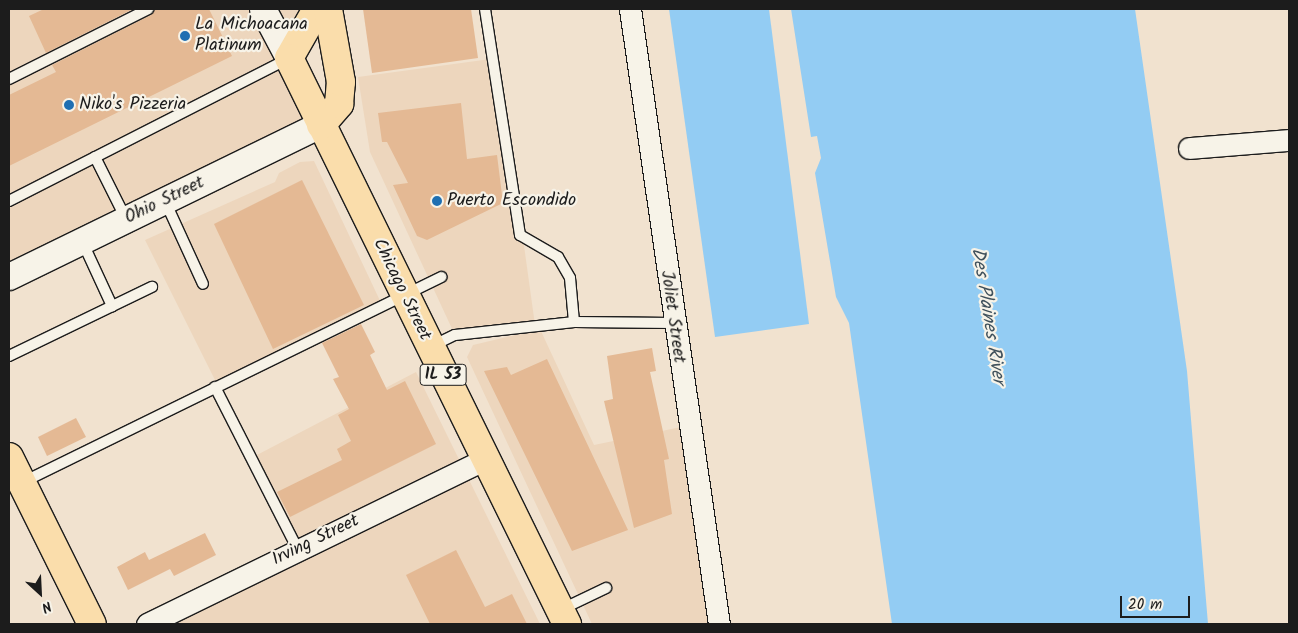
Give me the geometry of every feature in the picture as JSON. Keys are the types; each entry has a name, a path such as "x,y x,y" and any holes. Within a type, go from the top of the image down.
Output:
{"main road":[{"path":"289,58 316,9"},
{"path":"321,125 339,104 341,82 328,9"},
{"name":"Chicago Street","path":"289,58 428,347 486,459 563,617"},
{"path":"9,457 92,624"}],"street":[{"name":"Chicago Street","path":"264,9 289,58"},
{"name":"Joliet Street","path":"630,9 673,323 719,624"},
{"name":"Ohio Street","path":"9,277 321,125"},
{"path":"1189,148 1289,140"},
{"name":"Irving Street","path":"147,624 486,459"}],"lane":[{"path":"9,79 148,9"},
{"path":"485,9 520,235 558,257 570,278 574,322"},
{"path":"9,201 289,58"},
{"path":"96,157 126,220"},
{"path":"165,201 204,284"},
{"path":"82,241 112,306"},
{"path":"22,483 403,294 441,278"},
{"path":"9,356 152,287"},
{"path":"428,347 455,335 574,322 673,323"},
{"path":"215,387 298,550"},
{"path":"563,617 606,588"}],"shaded area":[{"path":"9,9 262,9 320,124 9,276"},
{"path":"265,9 315,9 289,56"},
{"path":"498,58 535,325 454,333 370,152 358,77"},
{"path":"314,161 383,307 219,388 145,240 275,182 279,173 300,162"},
{"path":"540,329 594,445 686,426 715,624 592,624 467,357 473,345"},
{"path":"416,372 540,624 153,624 299,552 253,457"}],"water":[{"path":"669,9 769,9 809,324 715,337"},
{"name":"Des Plaines River","path":"791,9 1135,9 1187,371 1208,624 892,624 849,323 836,297 815,173 821,158 817,136 811,137"}],"building":[{"path":"44,9 133,9 46,53 29,16"},
{"path":"155,9 209,9 232,56 9,166 9,95 56,72 52,65 151,15"},
{"path":"363,9 471,9 478,58 372,73"},
{"path":"461,103 467,159 497,155 503,203 427,240 417,236 393,185 408,183 387,142 382,142 378,113"},
{"path":"302,180 364,305 273,349 214,224"},
{"path":"361,324 375,352 370,355 387,390 405,381 436,444 290,517 277,492 342,460 337,449 351,441 338,415 349,409 333,379 339,377 322,343"},
{"path":"652,348 656,371 650,372 669,459 664,460 672,514 634,528 604,401 613,399 607,356"},
{"path":"547,359 628,530 572,551 484,371 507,367 511,375"},
{"path":"76,418 86,437 47,456 38,437"},
{"path":"205,533 216,555 174,576 170,569 128,590 117,567 145,552 149,560"},
{"path":"456,550 485,607 512,594 527,624 430,624 406,575"}],"place":[{"name":"La Michoacana Platinum","path":"185,36"},
{"name":"Niko's Pizzeria","path":"69,105"},
{"name":"Puerto Escondido","path":"437,201"}]}
